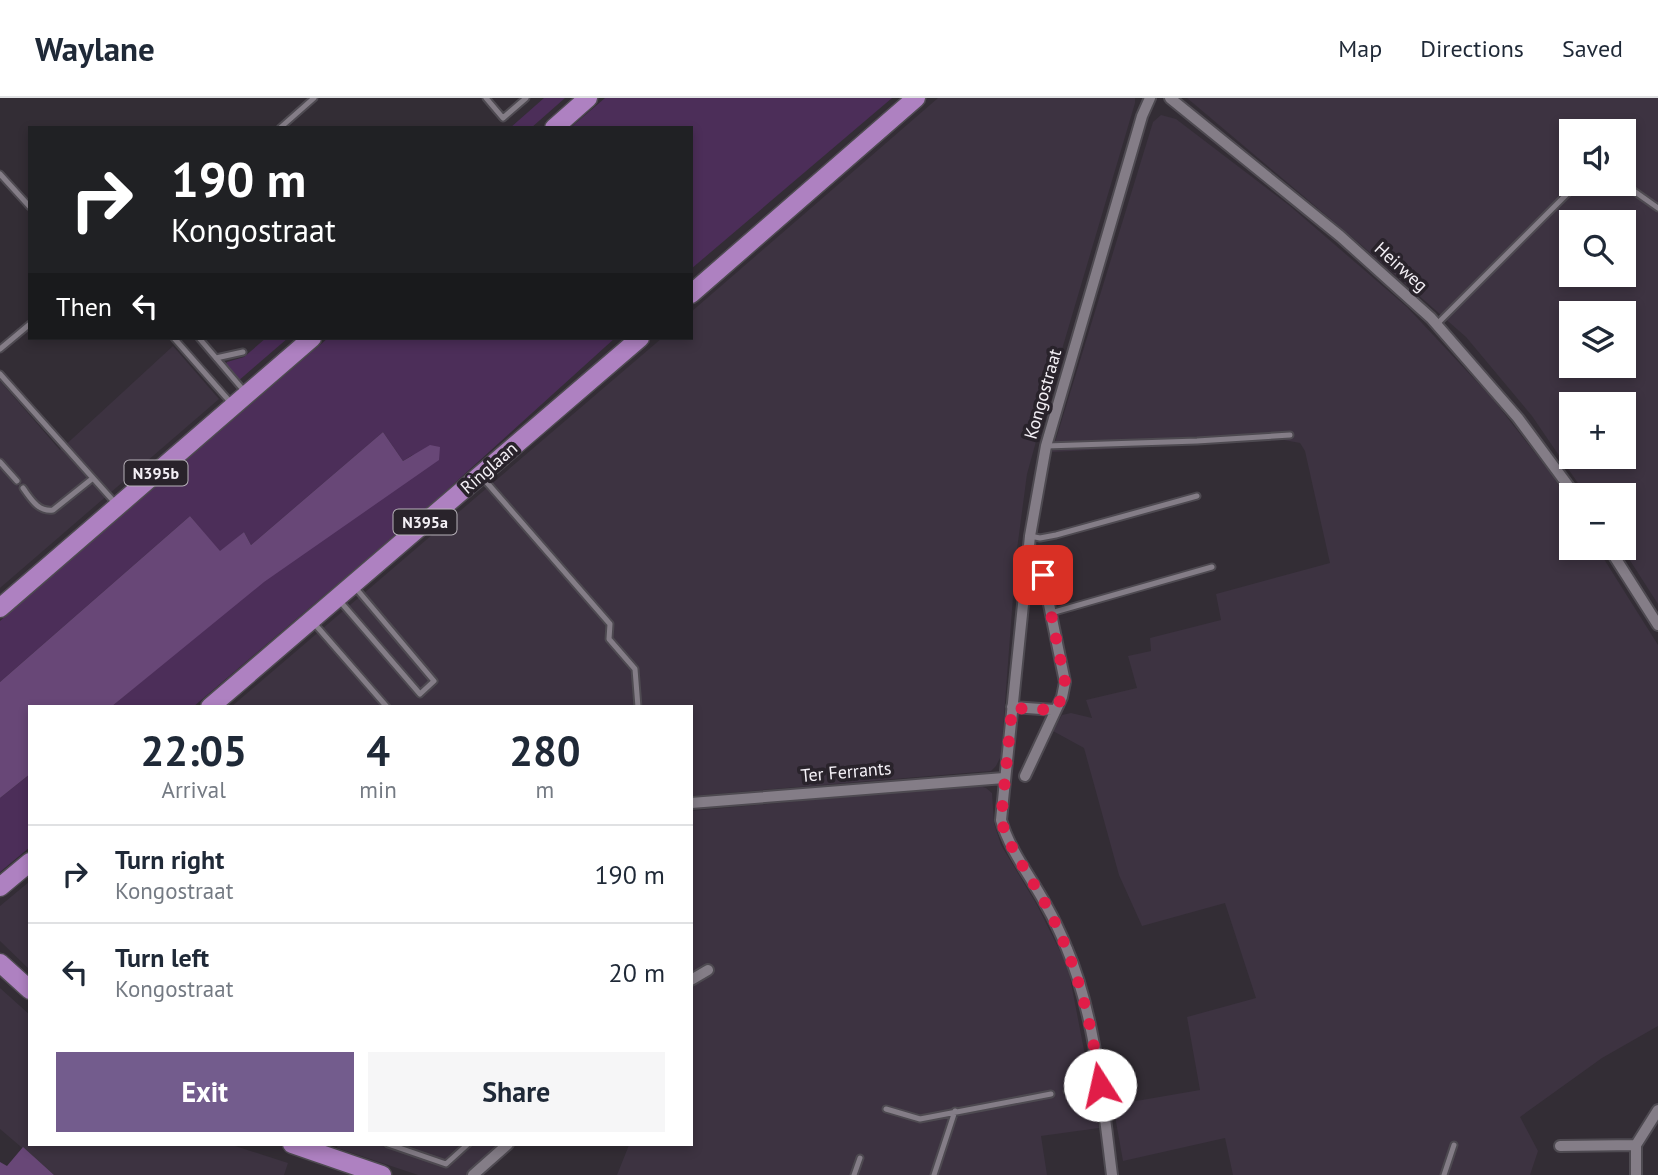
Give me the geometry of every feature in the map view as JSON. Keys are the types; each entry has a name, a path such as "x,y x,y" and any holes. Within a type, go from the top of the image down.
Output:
{"main road":[{"path":"556,126 588,98"},
{"path":"693,292 916,98"},
{"name":"N395b","path":"0,608 310,340"},
{"name":"Ringlaan","path":"212,705 638,340"},
{"path":"0,887 28,864"},
{"path":"0,963 28,988"},
{"path":"303,1146 329,1151 382,1175"}],"street":[{"name":"Kongostraat","path":"1112,1175 1100,1085 1081,991 1068,951 1047,906 1006,837 1001,820 1030,536 1046,446 1142,116 1150,98"},
{"name":"Heirweg","path":"1170,98 1340,236 1437,324 1518,418 1567,483"},
{"path":"1617,560 1658,625"},
{"path":"1025,776 1062,697 1065,682 1043,575"},
{"path":"1012,708 1055,710"},
{"name":"Ter Ferrants","path":"693,803 1004,778"},
{"path":"693,979 708,970"},
{"path":"1636,1175 1636,1145 1658,1110"},
{"path":"1560,1146 1636,1145"},
{"path":"473,1175 506,1146"}],"lane":[{"path":"282,126 314,98"},
{"path":"486,98 503,118 526,98"},
{"path":"0,174 28,206"},
{"path":"1636,192 1658,208"},
{"path":"1437,324 1565,196"},
{"path":"0,349 28,326"},
{"path":"176,340 240,400"},
{"path":"200,340 216,358 240,400"},
{"path":"216,358 243,352"},
{"path":"1,378 117,506"},
{"path":"1046,446 1183,442 1290,435"},
{"path":"0,462 17,481"},
{"path":"481,475 610,624 609,639 635,669 638,705"},
{"path":"23,488 40,509 47,511 52,510 93,478"},
{"path":"1030,536 1040,538 1056,535 1197,496"},
{"path":"1051,613 1212,567"},
{"path":"337,598 420,694 434,681 353,585"},
{"path":"311,620 385,705"},
{"path":"1067,1091 1100,1085"},
{"path":"886,1109 920,1119 1051,1094"},
{"path":"934,1175 955,1111"},
{"path":"1444,1175 1454,1145"},
{"path":"394,1146 446,1164 466,1146"},
{"path":"854,1175 859,1158"}],"shaded area":[{"path":"544,98 565,98 533,126 512,126"},
{"path":"605,98 892,98 693,267 693,126 572,126"},
{"path":"938,98 1135,98 1027,474 1016,557 1001,756 991,771 693,796 693,705 233,705 660,340 693,340 693,310"},
{"path":"1187,98 1658,98 1658,604 1630,560 1636,560 1636,483 1578,483 1568,469 1636,469 1636,392 1559,392 1559,456 1532,416 1466,337"},
{"path":"1161,115 1176,119 1290,206 1407,307 1492,398 1553,476 1559,486 1559,560 1605,560 1658,645 1658,1026 1602,1058 1520,1117 1538,1151 1530,1175 1233,1175 1225,1138 1123,1161 1113,1105 1200,1090 1187,1017 1256,998 1225,903 1142,926 1119,875 1084,748 1053,731 1062,715 1071,713 1092,718 1086,700 1137,688 1128,656 1151,651 1150,638 1221,620 1216,594 1330,563 1305,451 1300,443 1284,440 1052,452 1153,122"},
{"path":"264,340 286,340 237,382 224,367 227,362 244,357"},
{"path":"326,340 613,340 437,499 195,705 113,705 414,454 403,461 383,432 251,545 244,532 220,552 190,516 0,682 0,621"},
{"path":"173,346 219,399 0,588 0,381 60,450"},
{"path":"383,432 403,461 430,445 440,447 439,460 264,582 113,705 28,705 28,776 0,798 0,682 190,516 220,551 244,532 251,545"},
{"path":"28,776 28,849 0,872 0,798"},
{"path":"977,785 986,788 992,793 994,823 1001,845 1037,905 1068,967 1099,1128 1041,1136 1047,1175 617,1175 629,1146 693,1146 693,811"},
{"path":"28,883 28,968 0,941 0,906"},
{"path":"0,988 28,1013 28,1146 235,1146 288,1163 284,1175 54,1175 0,1129"},
{"path":"512,1146 478,1175 418,1175 337,1148"},
{"path":"23,1147 54,1175 0,1175 0,1162 7,1166"}],"route":[{"path":"1043,575 1065,682 1062,697 1055,710 1012,708 1001,820 1006,837 1047,906 1068,951 1081,991 1100,1085"}]}
